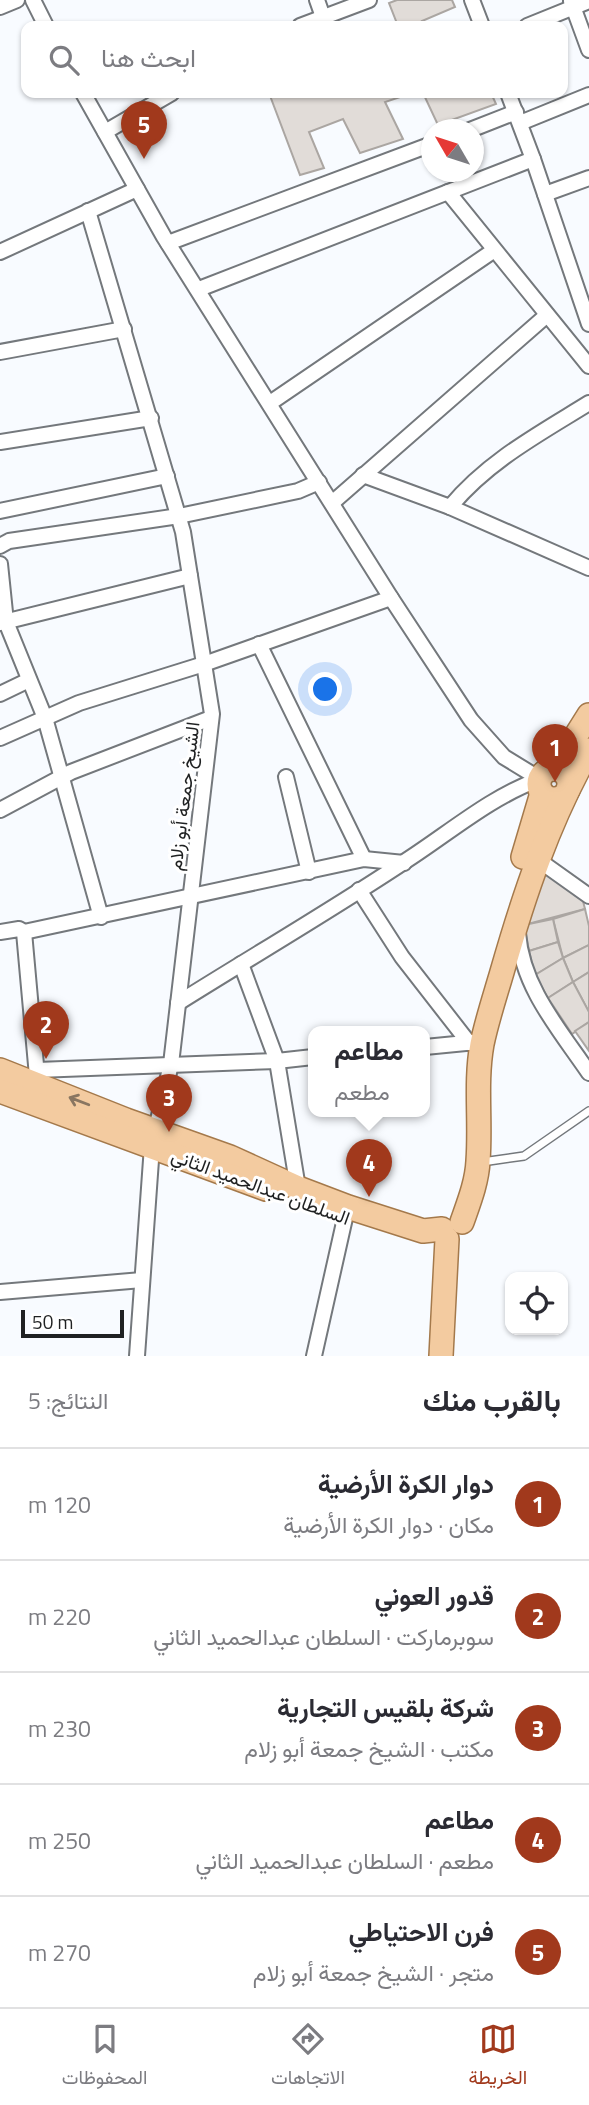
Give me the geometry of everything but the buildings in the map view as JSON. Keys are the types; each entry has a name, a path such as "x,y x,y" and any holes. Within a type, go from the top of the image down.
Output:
{"main road":[{"path":"454,1356 457,1336 450,1231 471,1197 478,1163 476,1042 562,779 589,715"},
{"path":"441,1356 450,1231 464,1162 465,1071 562,779 589,750"},
{"path":"0,1070 37,1077 154,1138 230,1157 298,1188 424,1231 450,1231"},
{"name":"السلطان عبدالحميد الثاني","path":"0,1091 154,1138 345,1218 422,1239 450,1231"}],"street":[{"path":"0,7 17,0"},
{"path":"33,0 44,21"},
{"path":"317,0 323,18"},
{"path":"314,21 369,0"},
{"path":"472,0 480,21"},
{"path":"537,21 572,4 589,1"},
{"path":"572,4 589,50"},
{"path":"484,126 589,95"},
{"path":"86,98 168,243 391,598 471,720 504,757 562,779"},
{"path":"105,132 163,98"},
{"path":"510,98 589,324"},
{"path":"168,243 421,148"},
{"path":"199,289 533,159"},
{"path":"545,194 586,181"},
{"path":"0,252 137,189"},
{"path":"448,192 493,251 589,366"},
{"name":"الشيخ جمعة أبو زلام","path":"88,211 178,516 190,576 211,718 171,1064 154,1138 137,1356"},
{"path":"270,403 493,251"},
{"path":"332,503 547,315"},
{"path":"0,352 124,330"},
{"path":"450,507 474,480 498,460 589,403"},
{"path":"0,442 151,418"},
{"path":"363,475 450,507 589,568"},
{"path":"0,511 167,476"},
{"path":"0,546 9,541 178,516 298,491 320,482"},
{"path":"0,564 3,622 45,718 101,917"},
{"path":"3,622 190,576"},
{"path":"0,738 79,703 204,664 391,598"},
{"path":"260,644 364,859"},
{"path":"0,694 29,680"},
{"path":"0,810 63,776 211,718"},
{"path":"286,777 309,872"},
{"path":"178,1003 404,863 498,798 517,787 562,779"},
{"path":"0,932 19,929 24,932 101,917 364,859 404,863"},
{"path":"537,859 589,896"},
{"path":"359,890 402,957 476,1042"},
{"path":"516,920 524,970 535,993 589,1073"},
{"path":"24,932 37,1077 171,1064 308,1058"},
{"path":"241,964 276,1061 298,1188"},
{"path":"430,1047 476,1042"},
{"path":"314,1356 345,1218"},
{"path":"0,1292 142,1280"}],"lane":[{"path":"478,1163 524,1156 589,1111"}],"place":[{"name":"فرن الاحتياطي","path":"144,159"},
{"name":"دوار الكرة الأرضية","path":"555,782"},
{"name":"قدور العوني","path":"46,1059"},
{"name":"شركة بلقيس التجارية","path":"169,1132"},
{"name":"مطاعم","path":"369,1197"}]}
